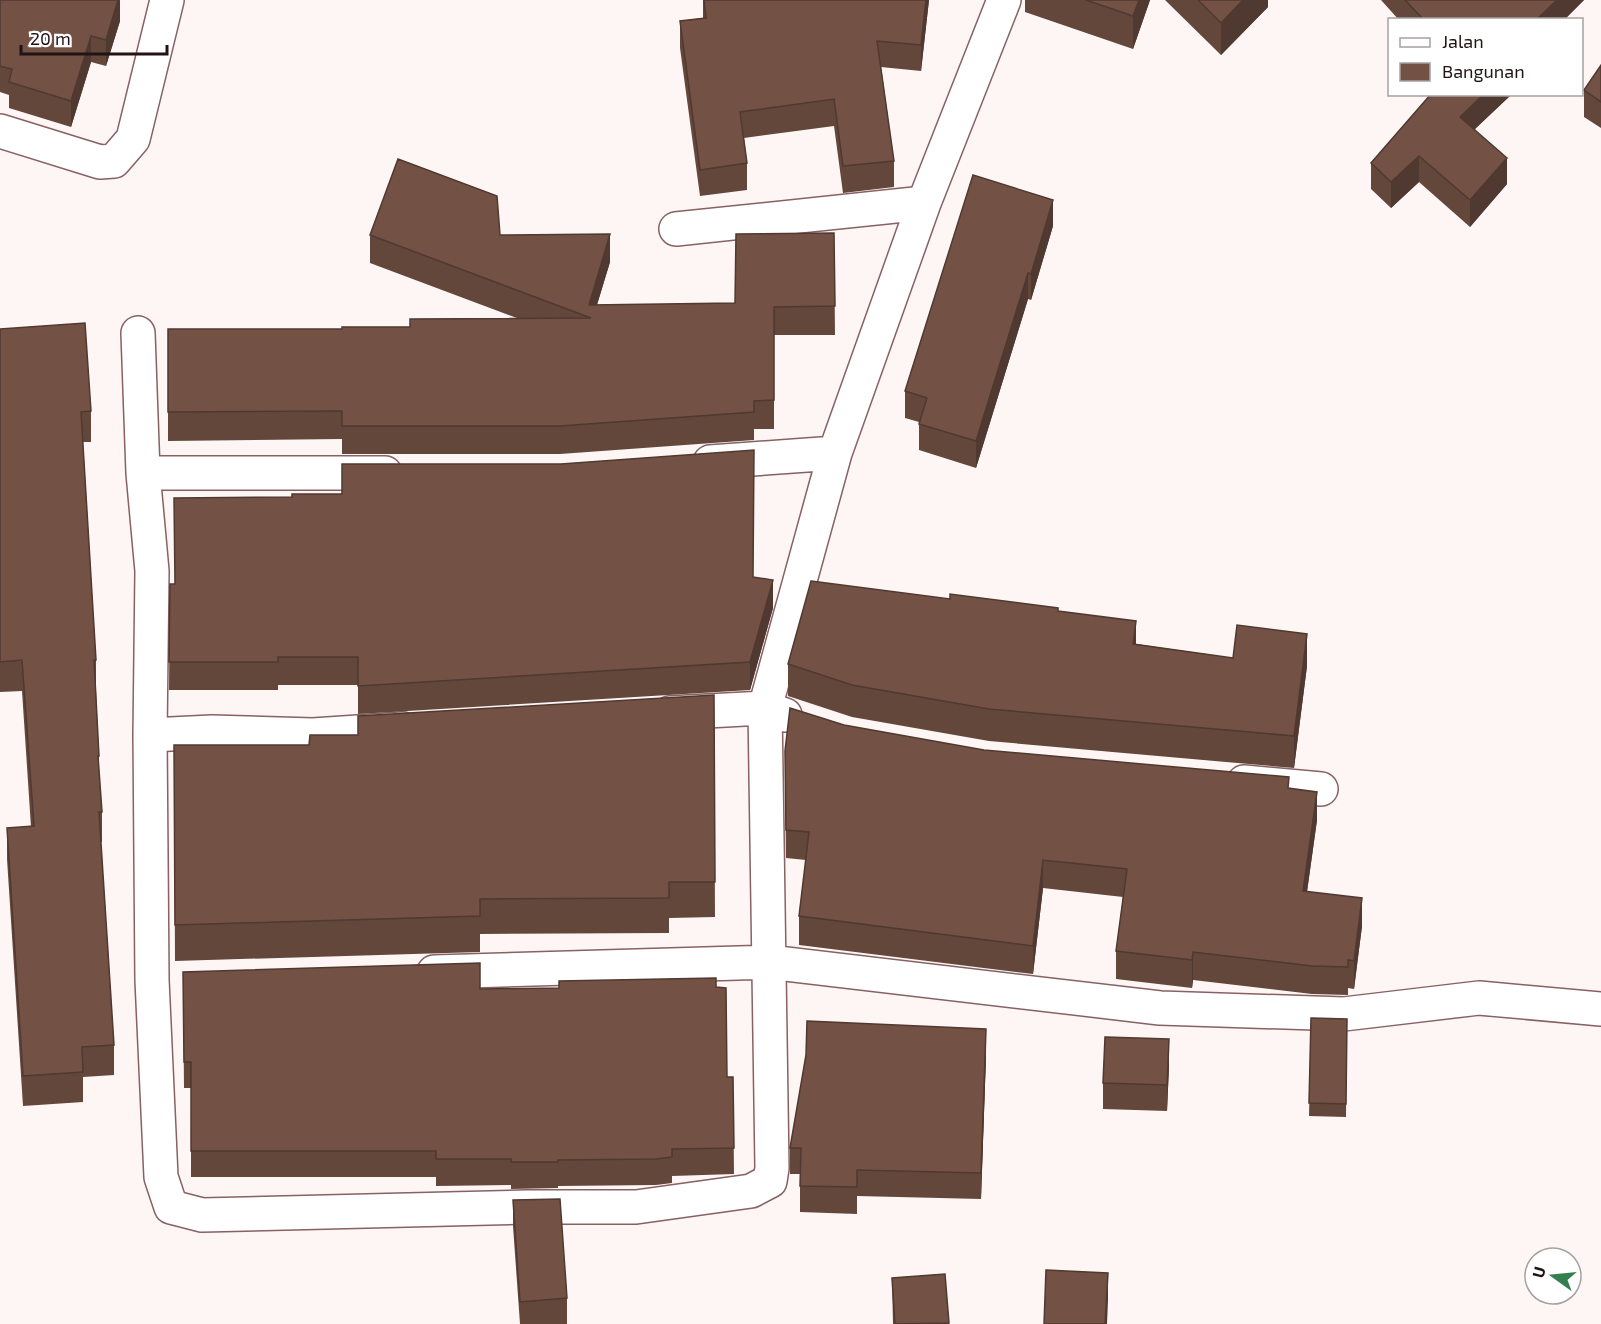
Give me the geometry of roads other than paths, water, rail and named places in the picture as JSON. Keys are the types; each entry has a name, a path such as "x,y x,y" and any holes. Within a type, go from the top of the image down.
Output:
{"street":[{"path":"0,131 100,162 114,161 133,139 167,0"},
{"path":"138,333 143,473 152,571 150,735 152,980 161,1177 171,1207 202,1215 516,1207 636,1207 751,1191 770,1181 772,1168 765,708 835,453 924,203 1004,0"},
{"path":"676,229 924,203"},
{"path":"680,465 835,453"},
{"path":"143,473 419,473"},
{"path":"646,715 765,708 816,725"},
{"path":"150,735 212,732 312,735 432,728"},
{"path":"1213,780 1321,789"},
{"path":"401,973 769,962 1160,1008 1344,1014 1479,998 1601,1009"},
{"path":"152,980 187,979"}]}
